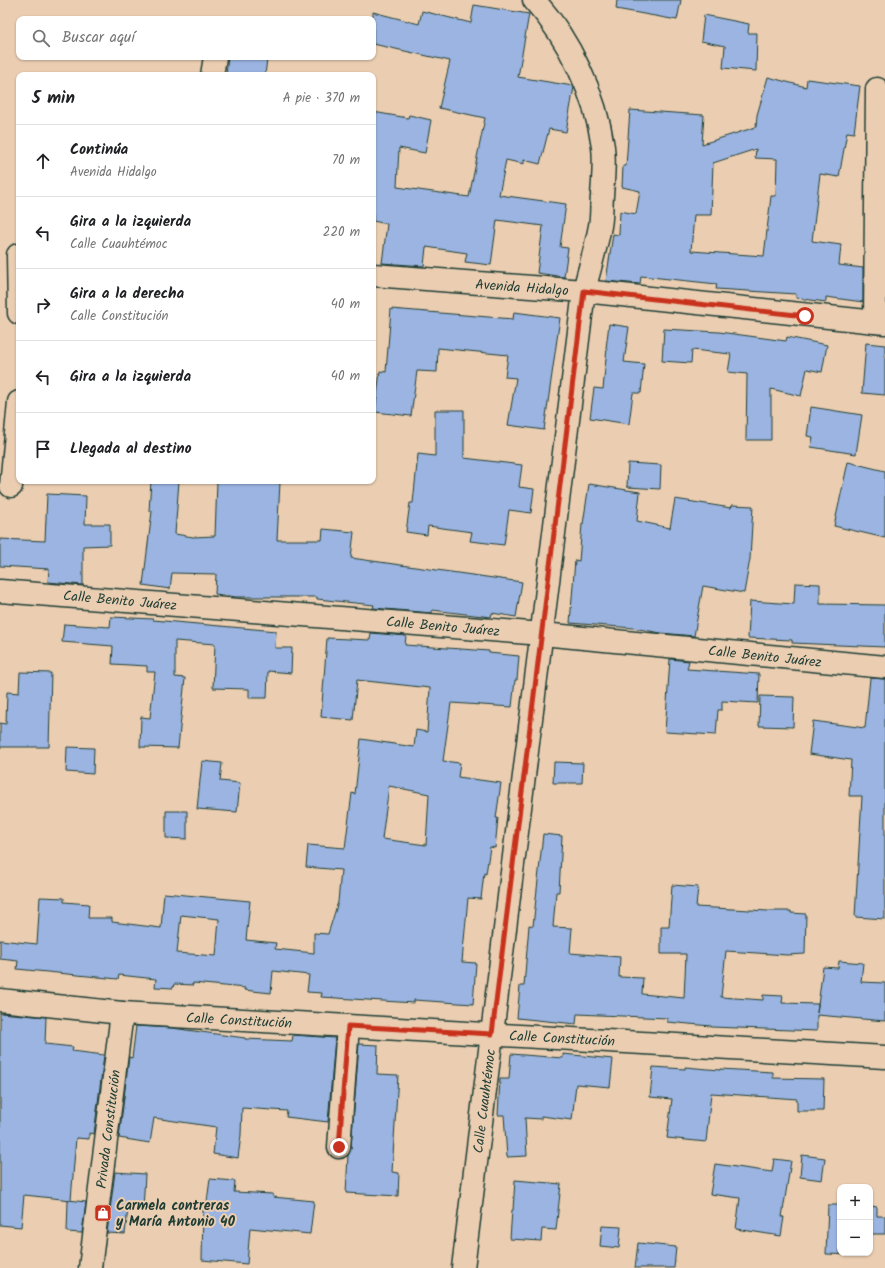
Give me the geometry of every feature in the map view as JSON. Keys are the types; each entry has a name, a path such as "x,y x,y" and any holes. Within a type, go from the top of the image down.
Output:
{"street":[{"name":"Calle Cuauhtémoc","path":"462,1268 584,291 600,225 603,148 597,116 589,90 574,60 548,16 534,0"},
{"path":"212,72 214,60"},
{"path":"877,89 880,323"},
{"path":"12,254 16,288"},
{"name":"Avenida Hidalgo","path":"376,276 584,291 880,323"},
{"path":"11,486 16,434"},
{"name":"Calle Benito Juárez","path":"0,590 542,634 885,667"},
{"name":"Calle Constitución","path":"0,1000 122,1013 885,1057"},
{"name":"Privada Constitución","path":"90,1268 122,1013"},
{"path":"339,1147 348,1026"}],"building":[{"path":"617,0 681,0 677,20 616,9"},
{"path":"474,5 529,14 518,77 574,87 566,132 549,129 540,164 524,160 524,164 506,160 499,195 566,204 560,247 568,248 564,277 537,273 543,226 497,220 491,265 465,262 467,253 426,247 424,266 382,263 387,224 376,222 376,113 408,118 409,115 431,120 425,153 399,148 397,187 469,197 485,118 439,108 450,61 376,45 376,16 373,16 373,12 419,24 422,11 471,23"},
{"path":"704,15 749,24 748,33 757,33 756,71 723,68 725,46 701,41"},
{"path":"228,60 267,60 265,72 226,72"},
{"path":"768,77 806,87 807,79 860,86 854,133 847,132 839,177 820,174 812,241 841,245 839,265 863,268 863,302 826,297 826,302 796,298 796,294 716,289 717,284 641,276 640,284 606,281 613,234 619,235 620,211 636,214 640,191 622,187 623,166 626,166 630,110 704,115 702,144 756,127 757,115","holes":["756,149 755,158 777,159 776,196 771,196 764,256 691,251 694,215 711,215 713,163"]},
{"path":"391,309 513,319 514,312 560,318 544,430 508,425 516,378 505,377 508,355 438,348 437,372 417,371 411,416 376,412 380,371 386,372"},
{"path":"609,324 629,327 624,362 644,364 641,393 633,393 629,424 590,418 594,388 603,389"},
{"path":"664,329 719,332 786,341 787,337 827,345 822,372 807,369 801,396 771,389 771,440 746,440 747,374 728,372 731,354 692,350 691,363 662,361"},
{"path":"866,343 885,345 885,395 862,393"},
{"path":"811,407 862,415 856,454 811,447 813,437 807,436"},
{"path":"435,410 464,410 464,458 522,465 519,487 534,489 531,513 509,510 504,545 470,541 472,532 428,526 427,535 406,532 410,503 413,503 418,454 435,456"},
{"path":"848,462 885,471 885,538 834,526"},
{"path":"628,463 661,465 660,489 627,487"},
{"path":"151,484 179,484 175,534 193,537 215,536 217,484 280,484 277,540 322,540 323,529 354,532 351,558 522,582 516,617 492,613 491,617 432,610 432,613 373,608 374,605 317,599 317,597 236,597 215,594 216,574 172,573 170,589 143,585 152,511 149,511"},
{"path":"589,484 640,492 637,521 670,528 675,499 731,508 732,505 753,506 750,559 744,593 703,586 694,636 661,633 633,628 570,623 575,560 579,561 582,524"},
{"path":"47,494 86,496 85,524 110,524 110,545 83,546 83,585 48,582 49,569 0,566 0,539 45,541"},
{"path":"795,583 820,584 820,604 885,605 885,647 792,643 792,640 748,638 750,601 794,604"},
{"path":"111,617 153,619 276,631 275,648 292,648 291,673 268,671 267,698 249,698 249,689 213,688 215,644 175,641 175,677 185,678 178,748 140,747 141,717 150,718 155,672 147,672 147,666 112,664 113,646 62,642 64,624 110,627"},
{"path":"371,633 406,636 405,645 489,651 489,653 519,656 517,680 515,680 512,707 451,703 443,761 460,763 458,777 501,783 496,818 498,818 495,848 490,847 486,874 484,873 481,899 468,898 462,962 476,963 473,1004 414,1000 414,1003 321,997 322,993 307,992 309,975 273,971 271,993 244,990 245,988 193,983 193,985 174,984 173,988 155,987 156,979 119,975 118,979 17,969 18,961 0,959 0,940 37,944 40,897 64,898 64,902 89,904 88,918 112,918 112,922 161,928 164,893 250,901 246,940 276,943 275,949 314,953 314,933 328,934 338,902 341,870 306,867 308,845 345,848 352,793 355,794 361,739 414,747 416,730 427,732 430,688 357,680 353,720 321,717 327,638 370,640","holes":["389,786 429,794 426,845 382,839","181,915 219,919 216,956 177,953"]},
{"path":"670,659 689,661 687,669 759,674 758,703 722,701 722,710 718,710 716,735 665,732"},
{"path":"20,672 51,673 49,747 0,747 0,723 6,724 7,692 19,693"},
{"path":"870,678 885,679 885,919 855,917 862,796 849,796 851,760 809,754 813,721 865,728"},
{"path":"760,696 794,697 793,727 759,726"},
{"path":"67,747 94,748 93,774 66,772"},
{"path":"202,761 222,763 220,781 240,783 237,812 197,809"},
{"path":"554,762 583,763 582,783 553,783"},
{"path":"166,811 187,811 187,839 166,838"},
{"path":"543,834 562,836 559,892 556,892 553,927 572,928 570,953 620,957 619,977 643,978 642,994 684,998 686,954 661,954 661,927 669,927 672,885 698,887 696,907 791,911 791,913 806,914 805,954 787,955 726,951 721,997 763,1000 763,995 783,996 782,1003 818,1004 817,1013 823,967 838,968 839,961 863,963 861,982 885,983 885,1021 817,1015 817,1031 711,1027 667,1022 667,1018 577,1014 576,1024 517,1018 520,986 524,986 529,925 533,926"},
{"path":"0,1013 46,1017 45,1044 73,1047 72,1051 104,1055 94,1134 89,1133 89,1139 76,1138 71,1200 24,1195 21,1227 0,1225"},
{"path":"136,1026 172,1028 245,1039 292,1041 293,1035 335,1038 328,1122 286,1117 287,1111 242,1108 238,1158 213,1154 216,1127 154,1118 150,1143 119,1138 129,1057 132,1058"},
{"path":"359,1044 378,1045 377,1074 398,1075 392,1172 399,1173 398,1196 346,1193 348,1155 351,1148"},
{"path":"511,1054 563,1058 563,1054 613,1059 610,1087 576,1084 572,1120 541,1116 541,1119 525,1118 527,1156 507,1157 504,1115 498,1115 500,1079 509,1079"},
{"path":"653,1067 685,1069 685,1067 773,1072 773,1078 824,1079 823,1111 797,1111 797,1099 711,1093 706,1142 667,1138 672,1099 650,1097"},
{"path":"802,1155 825,1158 822,1180 800,1177"},
{"path":"774,1159 791,1161 782,1217 784,1217 781,1236 736,1229 740,1198 710,1194 715,1164 772,1172"},
{"path":"115,1172 145,1174 143,1210 128,1209 125,1234 107,1233"},
{"path":"210,1179 235,1181 234,1192 273,1194 273,1197 314,1201 310,1234 250,1228 247,1264 202,1260 203,1209 206,1209"},
{"path":"515,1180 561,1184 556,1230 542,1229 541,1241 510,1239"},
{"path":"68,1200 86,1202 82,1233 67,1232"},
{"path":"828,1205 837,1205 837,1254 826,1254"},
{"path":"873,1206 877,1207 877,1216 885,1216 885,1234 873,1234"},
{"path":"602,1226 621,1227 619,1248 600,1246"},
{"path":"638,1243 676,1247 674,1268 635,1268"}],"place":[{"name":"Carmela contreras y María Antonio 40","path":"103,1213"}],"route":[{"path":"339,1147 348,1026 492,1034 584,291 805,316"}]}
